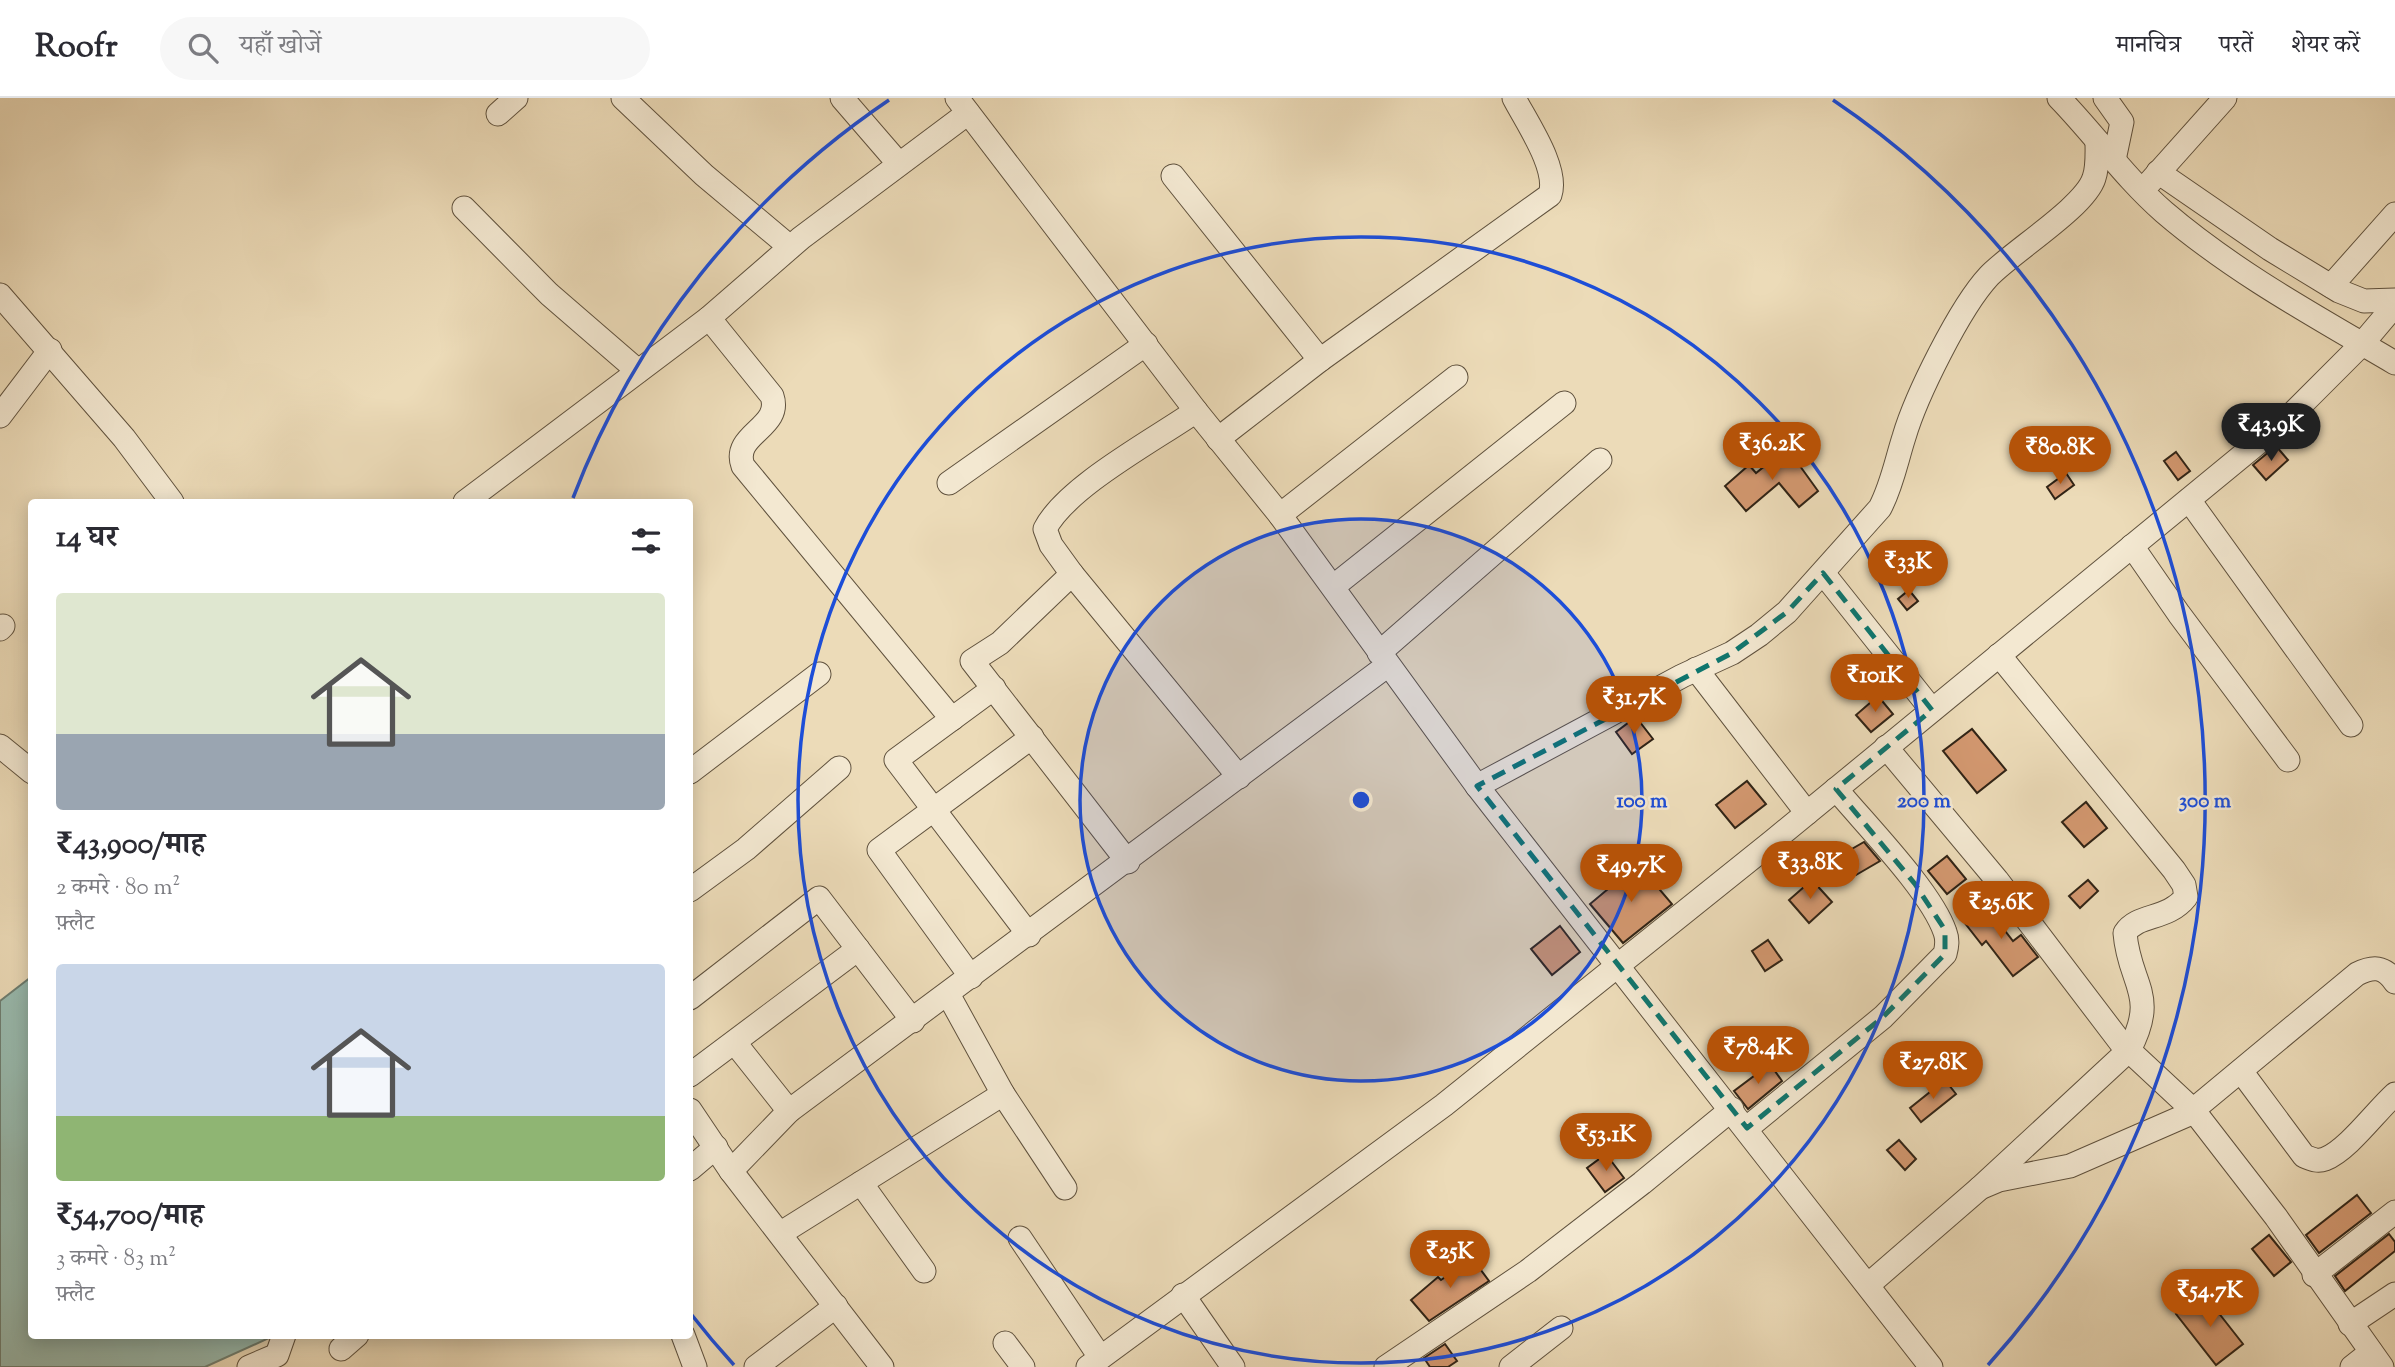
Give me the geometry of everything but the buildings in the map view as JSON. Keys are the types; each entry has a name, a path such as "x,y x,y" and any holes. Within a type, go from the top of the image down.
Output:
{"street":[{"path":"498,114 516,98"},
{"path":"623,98 704,175 790,247"},
{"path":"842,98 899,164"},
{"path":"1219,439 1320,360 1549,195 1554,183 1548,165 1514,98"},
{"path":"2059,98 2142,190 2207,247 2256,281 2395,363"},
{"path":"2105,98 2122,122 2114,160"},
{"path":"2142,190 2225,98"},
{"path":"469,499 709,318 790,247 899,164 962,106 1334,586 1477,786 1931,1367"},
{"path":"1477,786 1696,669 1732,653 1759,635 1823,573 1880,509 1890,488 1904,435 1944,346 1973,297 2009,258 2084,195 2094,180 2097,141"},
{"path":"2158,172 2332,286 2364,301 2395,302"},
{"path":"1174,176 1320,360"},
{"path":"464,208 548,294 638,371"},
{"path":"2332,286 2395,214"},
{"path":"0,295 124,438 170,499"},
{"path":"1020,1238 1094,1362 1444,1105 1807,813 2287,419 2362,344 2395,302"},
{"path":"709,318 772,396 775,407 772,416 741,447 743,466 952,719"},
{"path":"949,483 1146,344"},
{"path":"0,416 50,350"},
{"path":"1280,515 1456,377"},
{"path":"1334,586 1564,403"},
{"path":"1196,411 1074,494 1051,517 1045,529 1072,573 1239,777"},
{"path":"731,1171 789,1111 1128,862 1239,777 1384,659 1600,460"},
{"path":"2189,500 2351,725"},
{"path":"2132,546 2288,760"},
{"path":"1072,573 1000,643 972,661 1128,862"},
{"path":"1823,573 1932,710"},
{"path":"1868,1285 1980,1188 2129,1050 2140,1028 2144,1006 2125,933 2130,927 2167,914 2186,897 2184,885 1998,655"},
{"path":"1696,669 1807,813"},
{"path":"693,770 819,674"},
{"path":"993,688 896,760 1029,935"},
{"path":"971,977 879,850 935,811 1031,737"},
{"path":"0,746 28,769"},
{"path":"1886,747 1997,880 2129,1050 2194,1111 2276,1217 2376,1360 2352,1367"},
{"path":"693,888 746,849 839,768"},
{"path":"1746,1128 1883,1017 1945,954 1948,941 1945,930 1915,884 1836,789"},
{"path":"693,996 819,898 912,1021"},
{"path":"693,1073 858,949"},
{"path":"1980,1188 1999,1180 2070,1166 2194,1111 2357,974 2371,967 2380,968 2395,982"},
{"path":"948,995 1003,1094 1065,1188"},
{"path":"735,1043 789,1111"},
{"path":"2241,1071 2304,1156 2314,1161 2325,1160 2336,1152 2395,1094"},
{"path":"781,1233 1003,1094"},
{"path":"1386,1367 1528,1270 1642,1184 1732,1109"},
{"path":"693,1114 731,1171 836,1306 876,1365"},
{"path":"693,1166 716,1147"},
{"path":"861,1183 924,1270"},
{"path":"2314,1275 2395,1212"},
{"path":"2350,1324 2395,1294"},
{"path":"1183,1295 1233,1367"},
{"path":"755,1367 836,1306"},
{"path":"1511,1367 1561,1328"},
{"path":"249,1367 277,1355 283,1339"},
{"path":"684,1339 695,1367"},
{"path":"1005,1343 1023,1367"}],"highlighted area":[{"path":"1823,573 1932,710 1836,789 1915,884 1945,930 1945,954 1883,1017 1747,1128 1477,786 1732,653 1787,612"}],"water":[{"path":"28,979 28,1339 267,1339 205,1367 0,1367 0,1001"}]}
